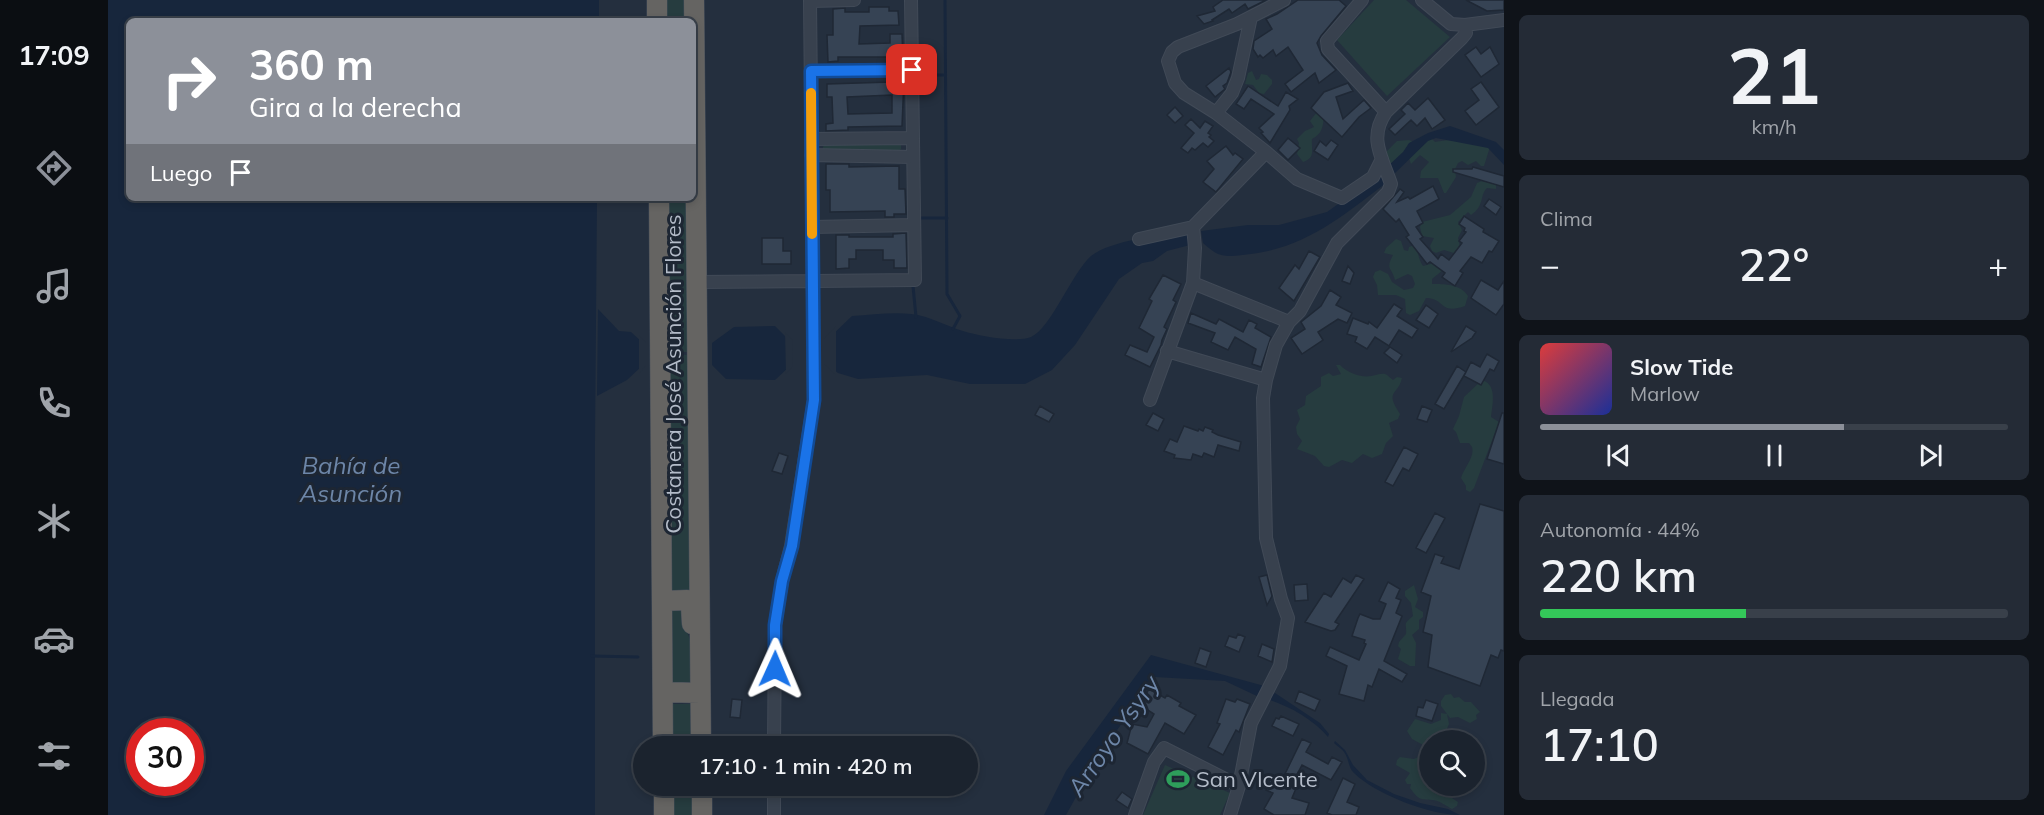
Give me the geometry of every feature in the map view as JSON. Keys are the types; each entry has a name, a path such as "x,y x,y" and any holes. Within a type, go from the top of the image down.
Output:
{"highway":[{"path":"657,0 657,18"},
{"name":"Costanera José Asunción Flores","path":"694,0 694,18"},
{"name":"Costanera José Asunción Flores","path":"658,201 663,736"},
{"name":"Costanera José Asunción Flores","path":"695,201 701,736"},
{"path":"662,601 684,600 689,603 692,628 699,639"},
{"path":"663,692 700,693"},
{"path":"664,796 664,815"},
{"path":"702,796 702,815"}],"street":[{"path":"774,736 775,625 782,581 792,546 814,400 810,0 854,0"},
{"path":"696,282 915,280 911,0"},
{"path":"1362,0 1327,41 1328,48 1386,112"},
{"path":"1422,0 1451,24 1465,25 1504,20"},
{"path":"1279,1 1251,17 1178,47 1172,52 1168,61 1175,83 1184,93 1216,113 1298,179 1342,198 1373,177 1383,161"},
{"path":"1216,113 1232,93 1238,78 1251,17"},
{"path":"1230,815 1239,786 1251,723 1280,666 1288,618 1266,541 1263,398 1276,345 1289,322 1300,311 1337,243 1388,192 1391,184 1376,140 1379,122 1386,112 1462,38 1466,33 1465,25"},
{"path":"811,71 912,70"},
{"path":"811,139 913,138"},
{"path":"1139,239 1193,230 1266,152"},
{"path":"811,155 913,157"},
{"path":"812,227 914,225"},
{"path":"1150,400 1193,283 1195,248 1193,230"},
{"path":"1193,283 1289,322"},
{"path":"1167,351 1266,380"},
{"path":"1135,815 1154,762 1164,747 1239,786"},
{"path":"774,796 774,815"}],"green space":[{"path":"663,0 688,0 688,18 663,18"},
{"path":"1374,0 1406,0 1450,37 1387,96 1337,40"},
{"path":"1252,71 1256,80 1261,74 1267,75 1272,80 1272,84 1264,94 1259,93 1253,85 1245,84 1248,73"},
{"path":"1317,112 1324,116 1322,127 1318,135 1312,139 1310,158 1303,162 1297,154 1299,143 1297,139 1305,131 1314,127 1310,121"},
{"path":"1431,138 1435,142 1469,142 1490,147 1484,166 1476,161 1468,165 1462,161 1458,163 1455,169 1456,177 1444,193 1438,178 1420,178 1421,171 1429,162 1420,155 1411,164 1409,158 1387,165 1386,152 1397,141 1409,140 1416,143"},
{"path":"824,145 901,145 901,149 898,152 823,150"},
{"path":"1482,181 1496,184 1496,189 1487,188 1475,212 1471,215 1468,212 1458,222 1462,230 1458,238 1460,247 1454,253 1444,250 1436,253 1432,251 1430,246 1434,238 1422,236 1420,227 1422,222 1450,215 1471,197 1477,183"},
{"path":"664,201 689,201 690,352 665,352"},
{"path":"1396,239 1401,241 1404,250 1408,251 1409,247 1414,245 1423,266 1438,262 1443,270 1432,279 1432,284 1461,289 1468,296 1465,306 1451,309 1426,298 1419,311 1410,315 1406,313 1405,299 1396,295 1378,295 1373,277 1375,272 1380,270 1388,274 1392,282 1404,290 1413,288 1415,284 1412,276 1408,274 1395,280 1390,268 1393,255 1384,253"},
{"path":"665,354 690,355 691,587 689,591 669,591"},
{"path":"1336,365 1358,375 1383,374 1393,380 1397,377 1402,378 1393,394 1393,401 1400,414 1398,419 1389,423 1393,436 1386,443 1382,454 1372,458 1363,454 1352,463 1342,460 1329,467 1324,466 1315,456 1297,449 1302,441 1297,434 1296,427 1300,419 1297,410 1305,405 1306,396 1321,386 1321,377 1329,373 1333,376 1341,374"},
{"path":"1482,380 1490,386 1492,391 1491,417 1499,422 1474,488 1470,492 1466,490 1461,478 1471,459 1472,447 1469,443 1460,443 1453,429 1464,397"},
{"path":"1414,585 1418,599 1415,607 1423,612 1423,617 1419,620 1419,629 1412,635 1416,643 1415,666 1410,666 1398,659 1401,649 1398,646 1406,634 1406,623 1413,616 1411,603 1405,596 1405,591"},
{"path":"685,609 687,632 691,642 692,683 674,685 672,682 670,610"},
{"path":"1451,694 1454,698 1459,697 1465,702 1471,702 1480,712 1476,715 1477,719 1470,723 1458,717 1450,718 1441,706 1445,695"},
{"path":"670,704 690,704 692,706 693,736 669,736"},
{"path":"1441,713 1447,714 1449,724 1447,730 1419,730 1419,743 1412,739 1407,731 1415,719 1431,724 1441,720"},
{"path":"1400,757 1414,759 1419,757 1419,796 1449,796 1458,802 1457,806 1452,809 1437,801 1417,797 1410,788 1411,784 1407,784 1405,780 1410,773 1396,765"},
{"name":"San VIcente","path":"1165,765 1230,793 1220,815 1143,815"},
{"path":"669,796 693,796 694,815 670,815"}],"water":[{"name":"Bahía de Asunción","path":"108,0 599,0 599,18 126,18 126,201 597,201 595,815 108,815"},
{"path":"1450,126 1496,142 1504,150 1504,165 1488,148 1436,138 1428,141 1392,176 1388,166 1409,143 1428,133"},
{"path":"1383,172 1386,183 1339,218 1289,245 1251,254 1230,256 1216,253 1203,243 1201,231 1248,225 1279,225 1327,212"},
{"path":"1188,231 1190,245 1167,251 1153,261 1142,263 1119,279 1075,345 1052,370 1025,384 970,384 927,375 858,379 838,373 827,364 827,340 852,316 911,314 978,335 1007,339 1031,337 1039,332 1046,323 1076,275 1091,256 1100,250 1124,242"},
{"path":"598,309 619,331 631,332 643,343 643,365 627,380 597,396"},
{"path":"775,326 790,341 790,366 775,380 726,379 712,365 712,343 734,327"},
{"path":"1151,655 1268,687 1259,697 1225,681 1155,677 1100,754 1066,815 1044,815 1066,771"},
{"path":"1275,693 1320,723 1329,734 1328,737 1300,714 1267,699"},
{"path":"1335,741 1345,750 1353,765 1367,780 1394,794 1448,809 1460,815 1434,811 1404,802 1363,781 1352,771 1346,754 1334,743"}],"pier":[{"path":"836,326 836,375 824,364 824,339"},
{"path":"785,332 793,341 792,367 786,374"},
{"path":"639,335 646,343 646,365 639,374"}],"building":[{"path":"1223,0 1266,0 1248,9 1245,4 1232,13 1229,9 1213,21 1204,24 1197,16 1215,11 1213,7"},
{"path":"1298,0 1339,0 1346,6 1317,43 1322,55 1336,70 1319,83 1315,73 1291,92 1285,84 1303,70 1288,47 1276,56 1273,50 1263,58 1260,55 1258,57 1253,49 1254,41 1272,29 1266,19"},
{"path":"1466,0 1504,0 1504,10 1487,11"},
{"path":"869,7 889,7 889,11 898,11 899,25 860,26 859,44 890,43 890,34 902,34 903,60 891,60 891,57 838,57 838,61 828,62 827,35 833,35 833,9 845,8 845,12 869,12"},
{"path":"1476,47 1481,54 1490,47 1499,64 1481,77 1465,55"},
{"path":"1229,68 1231,72 1227,83 1223,86 1225,89 1215,97 1206,86"},
{"path":"891,79 904,79 902,126 848,127 848,130 826,131 826,124 833,123 832,97 827,97 827,84 891,82","holes":["892,95 892,113 848,114 847,97"]},
{"path":"1481,82 1499,107 1476,125 1465,111 1479,100 1471,89"},
{"path":"1348,83 1353,91 1336,97 1343,119 1364,100 1371,108 1359,117 1342,137 1311,108 1324,92"},
{"path":"1248,86 1278,106 1286,92 1298,99 1289,106 1290,110 1270,143 1259,128 1274,114 1251,99 1244,109 1236,104"},
{"path":"1428,98 1445,120 1432,129 1425,118 1417,126 1411,120 1395,135 1389,129 1405,114 1401,110 1408,103 1415,110"},
{"path":"1175,107 1183,116 1175,123 1167,115"},
{"path":"1191,119 1200,128 1205,121 1213,126 1208,133 1214,141 1208,147 1203,143 1195,150 1192,148 1188,153 1181,148 1194,133 1185,125"},
{"path":"1288,138 1300,148 1288,160 1278,150"},
{"path":"1331,140 1338,145 1328,160 1314,151 1320,141 1326,146"},
{"path":"1226,146 1233,155 1235,153 1243,159 1216,192 1203,182 1214,169 1207,161"},
{"path":"826,164 849,164 849,167 899,166 899,189 905,189 906,214 885,217 885,211 830,212 830,190 826,190"},
{"path":"1473,167 1504,176 1504,187 1453,172 1453,169 1472,169"},
{"path":"1433,186 1439,199 1417,211 1423,223 1416,227 1423,237 1420,239 1438,259 1441,254 1449,260 1462,243 1459,241 1466,232 1465,228 1459,224 1464,216 1484,229 1483,232 1499,241 1482,263 1471,257 1460,271 1463,273 1455,286 1442,277 1445,273 1430,262 1427,264 1406,237 1409,235 1399,219 1396,222 1383,209 1400,189 1404,192 1397,202 1408,197 1410,199"},
{"path":"1489,199 1501,207 1496,215 1484,206"},
{"path":"906,233 907,268 894,268 894,260 883,260 883,250 856,250 856,259 849,259 849,268 836,269 836,235 893,237 893,234"},
{"path":"762,238 783,238 783,251 791,251 791,264 762,264"},
{"path":"1309,251 1320,257 1294,301 1279,288 1295,265 1299,269"},
{"path":"1348,266 1354,273 1350,284 1342,281"},
{"path":"1163,275 1181,284 1173,300 1176,302 1164,327 1167,329 1150,367 1125,355 1130,345 1147,352 1154,337 1139,328 1152,301 1149,299"},
{"path":"1481,280 1498,290 1504,281 1504,304 1496,315 1471,298"},
{"path":"1330,290 1341,297 1336,305 1352,313 1347,323 1338,319 1318,332 1323,340 1302,354 1291,338 1305,329 1301,322 1321,306"},
{"path":"1394,304 1402,309 1397,316 1418,329 1412,338 1399,330 1389,346 1375,337 1367,349 1355,342 1357,337 1347,334 1353,318 1368,324 1369,322 1377,328"},
{"path":"1426,305 1438,314 1429,328 1416,320"},
{"path":"1191,313 1216,324 1219,319 1243,332 1249,320 1257,324 1255,328 1271,337 1261,367 1252,364 1256,349 1235,337 1228,350 1211,342 1215,333 1188,323"},
{"path":"1466,326 1476,332 1472,338 1451,352"},
{"path":"1390,347 1402,355 1397,363 1384,353"},
{"path":"1487,354 1499,361 1494,371 1490,369 1481,385 1464,376 1471,362 1480,367"},
{"path":"1457,366 1466,372 1444,409 1435,404"},
{"path":"1040,406 1054,414 1049,422 1035,415"},
{"path":"1422,406 1432,410 1427,422 1417,419"},
{"path":"1153,413 1164,419 1158,431 1146,425"},
{"path":"1502,413 1504,413 1504,464 1487,459"},
{"path":"1184,426 1198,431 1199,429 1203,431 1205,427 1218,435 1241,442 1239,451 1218,445 1214,457 1204,453 1202,457 1193,454 1191,460 1174,458 1175,455 1164,451 1170,439 1177,442"},
{"path":"1404,447 1418,454 1409,471 1403,468 1393,486 1385,482"},
{"path":"779,453 788,456 782,474 772,471"},
{"path":"1480,504 1504,511 1504,651 1501,650 1498,658 1491,655 1480,686 1428,667 1432,635 1423,632 1431,596 1421,592 1435,554 1444,557 1441,563 1459,569"},
{"path":"1435,513 1445,518 1426,553 1416,548"},
{"path":"1267,575 1272,596 1267,605 1259,577"},
{"path":"1356,575 1364,579 1335,622 1339,624 1335,630 1331,631 1305,622 1324,593 1331,597 1343,578 1351,583"},
{"path":"1388,582 1400,589 1396,598 1401,600 1396,613 1402,616 1384,661 1407,674 1402,682 1379,669 1372,687 1368,685 1364,701 1339,694 1347,666 1326,656 1330,647 1359,660 1366,644 1365,640 1352,636 1358,618 1360,614 1380,619 1386,604 1379,601"},
{"path":"1307,584 1308,600 1295,601 1294,585"},
{"path":"1238,634 1245,637 1239,652 1225,646 1229,636 1236,638"},
{"path":"1262,644 1274,649 1272,662 1258,656"},
{"path":"1200,648 1211,652 1206,667 1195,663"},
{"path":"1149,689 1165,698 1167,695 1181,703 1179,706 1196,715 1184,734 1165,723 1148,754 1127,743 1132,724 1147,727 1154,714 1143,707 1145,704 1141,702"},
{"path":"1299,691 1320,700 1315,711 1295,702"},
{"path":"732,699 742,700 740,718 730,717"},
{"path":"1226,699 1235,702 1237,699 1250,704 1239,732 1236,730 1223,755 1208,747 1220,724 1217,723"},
{"path":"1426,700 1438,704 1432,721 1416,716 1418,707 1423,708"},
{"path":"1281,716 1299,724 1293,736 1272,726 1276,718 1279,719"},
{"path":"1302,739 1311,743 1306,752 1328,764 1332,757 1342,762 1331,780 1302,765 1292,784 1297,786 1292,798 1309,803 1305,815 1274,815 1264,809 1273,793 1266,790 1272,775 1282,780"},
{"path":"1343,778 1355,784 1347,802 1359,807 1356,815 1327,813"},
{"path":"1122,792 1132,799 1128,808 1116,800"}],"waterway":[{"path":"945,0 947,294 960,316 953,329"},
{"path":"917,75 945,75"},
{"path":"919,218 947,218"},
{"path":"913,286 916,317"},
{"path":"592,656 638,657"}],"slow traffic":[{"path":"811,93 812,234"}],"place":[{"name":"San VIcente","path":"1178,779"}],"route":[{"path":"775,669 775,625 782,581 792,546 814,400 811,71 912,70"}],"water label":[{"name":"Arroyo Ysyry","path":"1114,736"}]}
